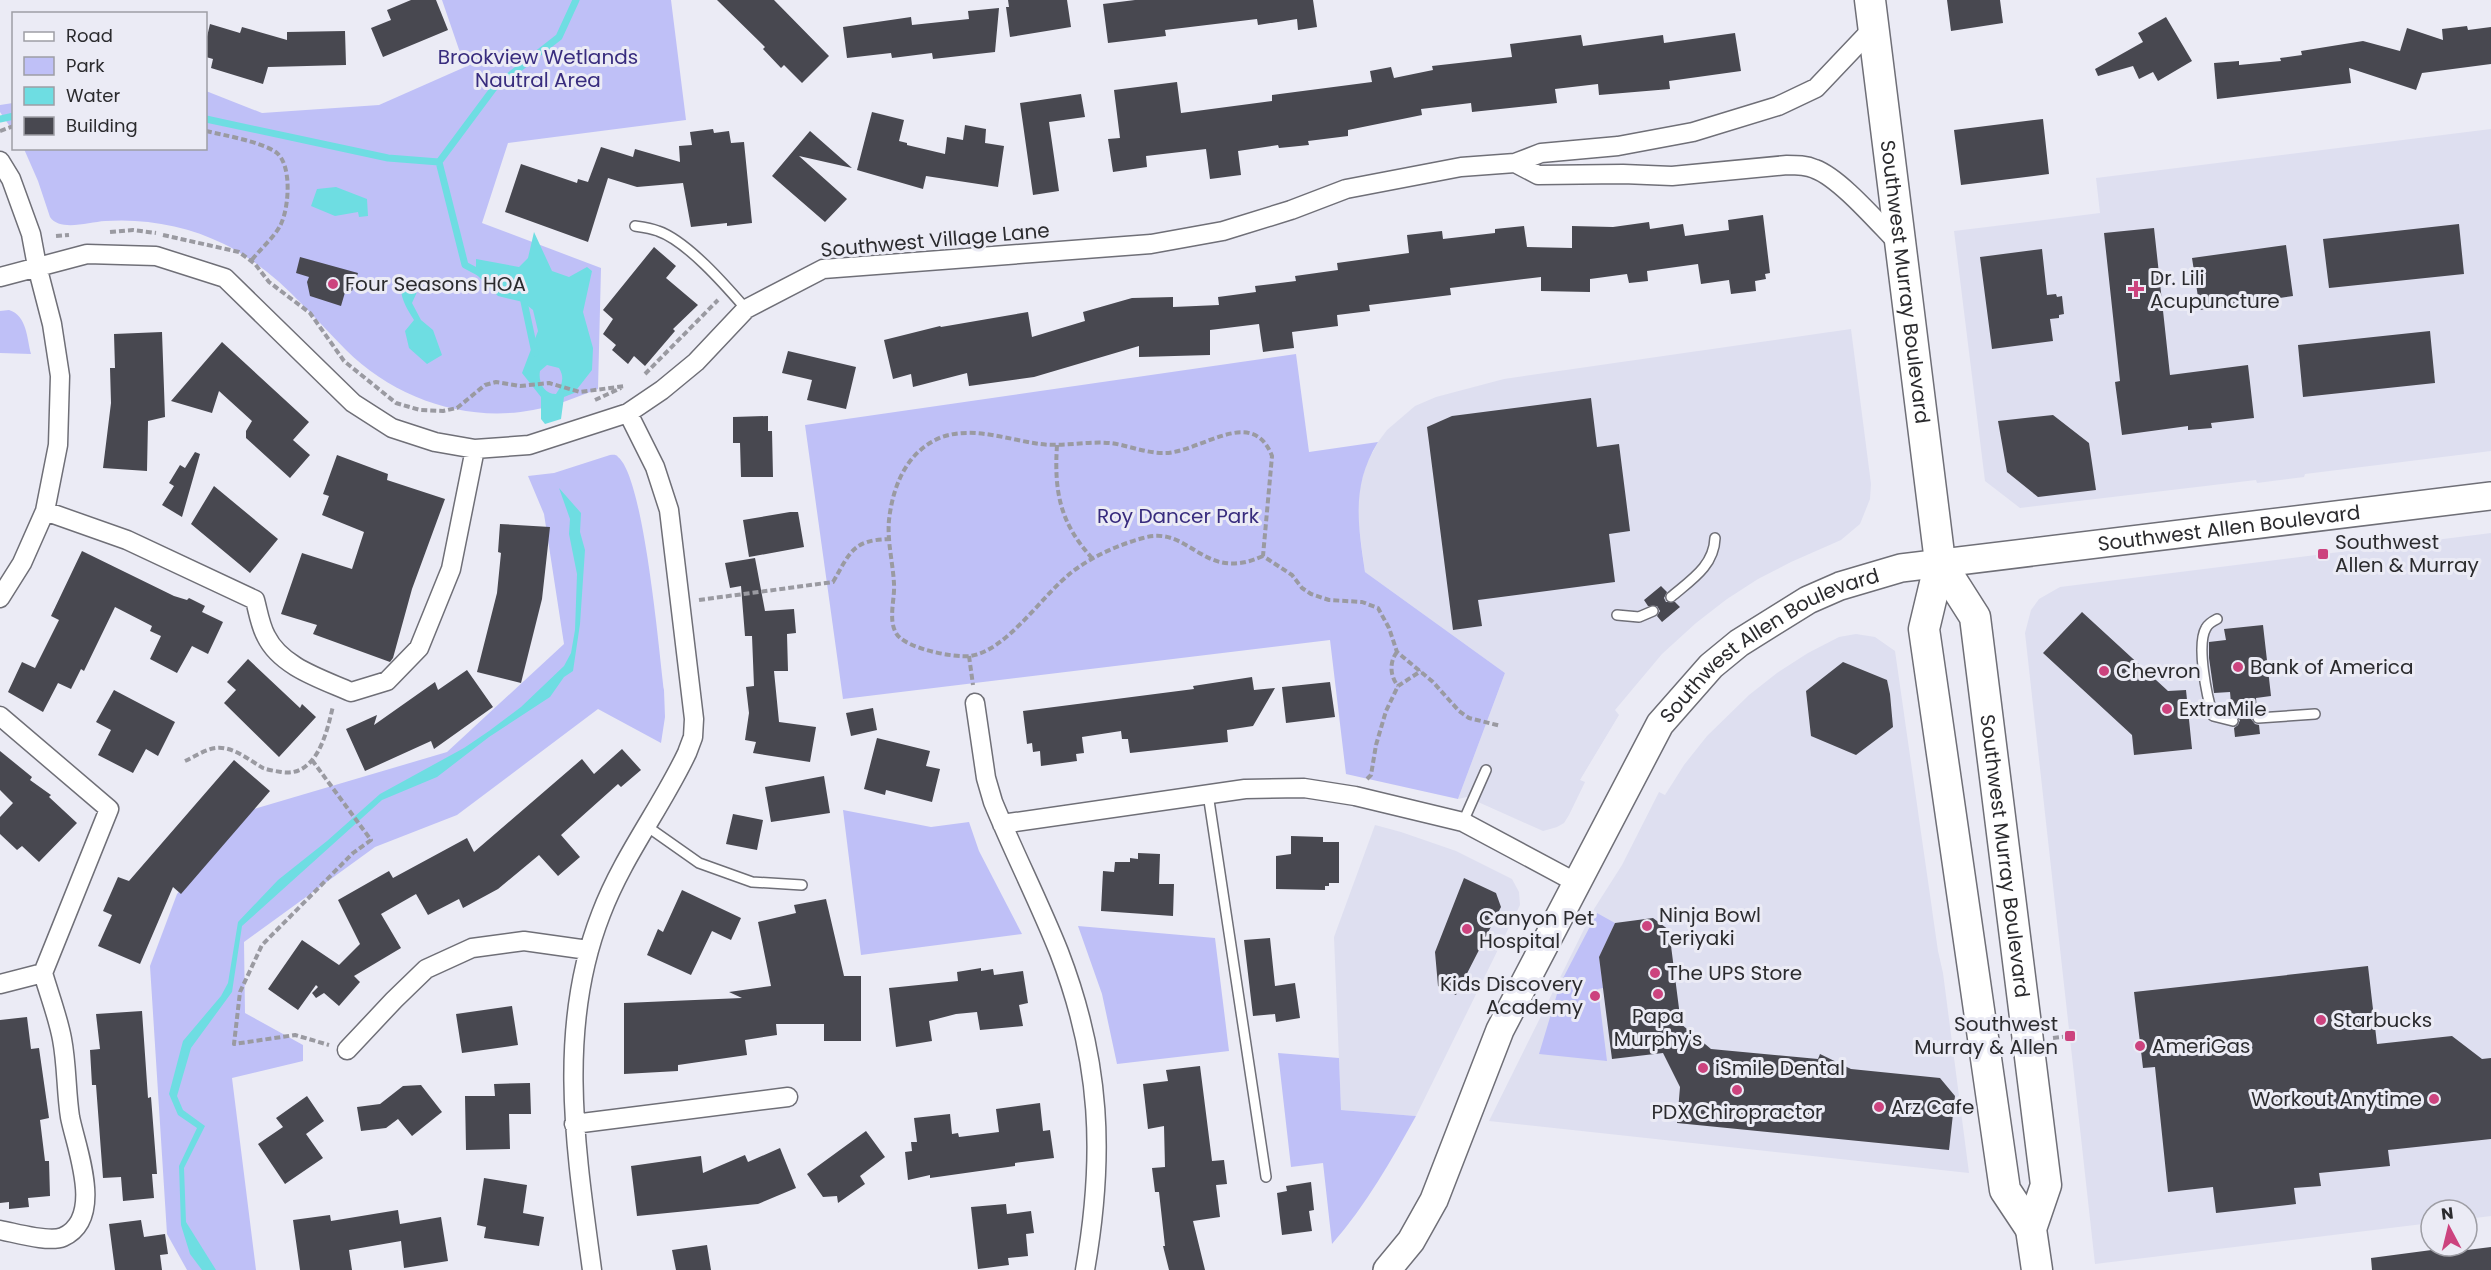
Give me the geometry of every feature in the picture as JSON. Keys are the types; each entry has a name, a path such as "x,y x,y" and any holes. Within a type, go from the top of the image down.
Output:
{"main road":[{"name":"Southwest Murray Boulevard","path":"1872,14 1940,562 1924,628 2005,1190 2031,1229 2037,1270"},
{"name":"Southwest Murray Boulevard","path":"1940,562 1975,617 2046,1185 2031,1229"}],"street":[{"name":"Southwest Village Lane","path":"0,277 87,254 156,256 225,278 352,403 392,428 435,442 475,448 529,445 628,413 662,390 696,362 746,309 823,269 1151,244 1222,231 1291,210 1346,189 1461,167 1515,163 1541,153 1618,146 1693,132 1778,106 1816,88 1872,14"},
{"path":"0,161 11,179 32,234 60,376 58,446 45,511 22,563 0,598"},
{"name":"Southwest Village Lane","path":"1515,163 1538,175 1672,176 1803,165 1817,169 1833,179 1899,244"},
{"path":"592,1270 574,1124 572,1067 580,989 588,950 618,875 645,825 677,774 693,737 694,719 669,510 655,466 628,413"},
{"path":"45,511 127,540 255,600 266,636 280,655 312,675 351,692 387,681 419,648 451,569 475,448"},
{"name":"Southwest Allen Boulevard","path":"1388,1270 1411,1241 1434,1200 1500,1030 1660,724 1711,666 1739,643 1819,596 1880,573 1940,562 2491,496"},
{"path":"975,704 986,777 1002,824 1059,952 1076,1004 1095,1090 1097,1161 1085,1270"},
{"path":"0,716 109,809 43,973 62,1039 70,1117 85,1181 83,1210 74,1229 63,1237 51,1239 0,1230"},
{"path":"1002,824 1245,789 1304,788 1352,795 1463,822 1577,882"},
{"path":"347,1050 426,969 472,948 524,941 588,950"},
{"path":"0,984 43,973"},
{"path":"574,1124 788,1097"}],"lane":[{"path":"634,226 660,231 694,255 746,309"},
{"path":"1671,597 1705,567 1712,557 1715,538"},
{"path":"1617,615 1640,617 1653,611"},
{"path":"2217,619 2206,627 2202,644 2207,698 2213,716 2233,721"},
{"path":"2258,718 2314,714"},
{"path":"1463,822 1486,770"},
{"path":"1208,794 1266,1177"},
{"path":"645,825 699,863 752,882 802,885"}],"path":[{"path":"207,131 234,137 276,152 285,163 288,195 281,224 251,261"},
{"path":"640,379 711,305 730,291"},
{"path":"520,386 549,383 580,392 628,385"},
{"path":"966,433 1057,445 1102,443 1162,453 1180,452 1229,433 1254,434 1269,447 1272,456 1263,556 1236,565 1217,563 1169,536 1150,536 1092,558 1053,588 999,642 969,656 920,648 906,643 896,634 892,622 894,585 889,521 896,486 906,465 922,448 944,436 966,433"},
{"path":"1057,445 1056,462 1062,510 1070,531 1092,558"},
{"path":"680,603 833,582 856,546 878,539 890,539"},
{"path":"1263,556 1292,575 1302,588 1311,594 1329,600 1362,602 1378,608 1389,628 1397,652 1421,671 1459,711 1469,718 1501,726"},
{"path":"1397,652 1393,657 1392,672 1398,686"},
{"path":"969,656 975,704"},
{"path":"1352,795 1371,775 1376,745 1386,711 1398,686 1421,671"},
{"path":"185,761 216,748 242,755 265,769 287,773 307,767 319,751 327,730 337,686"},
{"path":"312,760 371,840 353,853 262,945 240,992 234,1044 295,1035 347,1050"}],"shaded area":[{"path":"2491,129 2491,451 2305,474 2304,477 2257,483 2256,480 2020,508 1985,481 1954,231 2100,213 2096,178"},
{"path":"1851,329 1871,484 1870,499 1860,524 1841,540 1758,579 1727,599 1662,654 1615,710 1619,715 1580,780 1585,782 1564,823 1543,831 1467,797 1458,799 1505,673 1365,572 1358,520 1358,494 1366,465 1387,430 1415,406 1436,397 1504,379"},
{"path":"2491,533 2491,1216 2479,1218 2479,1198 2419,1198 2419,1224 2095,1264 2025,633 2031,610 2039,599 2060,587"},
{"path":"1856,634 1875,637 1895,651 1943,973 1969,1173 1489,1121 1594,909 1622,865 1659,792 1665,795 1684,765 1707,736 1749,695 1808,653 1839,637"},
{"path":"1375,825 1456,851 1512,879 1519,892 1520,905 1416,1116 1341,1110 1334,937"}],"green space":[{"name":"Brookview Wetlands Nautral Area","path":"442,0 671,0 686,120 508,143 482,223 601,268 598,389 533,410 482,413 432,403 409,394 365,367 260,266 224,244 196,232 151,222 120,220 68,225 55,222 50,217 24,150 207,150 207,91 262,113 379,105 465,67"},
{"path":"12,103 12,130 0,112 0,105"},
{"path":"9,310 23,322 31,354 0,353 0,311"},
{"name":"Roy Dancer Park","path":"1296,354 1309,452 1378,442 1369,458 1360,490 1360,538 1365,572 1505,673 1458,799 1346,774 1330,640 843,699 805,425"},
{"path":"610,455 617,456 627,471 643,529 664,690 665,717 661,743 598,709 457,815 375,847 244,942 245,1013 303,1045 303,1061 232,1078 256,1270 187,1270 167,1234 150,966 177,894 251,810 447,752 564,644 544,514 528,476 554,473"},
{"path":"843,810 931,827 969,822 979,851 1022,934 861,955"},
{"path":"1597,913 1615,923 1599,957 1603,988 1598,989 1607,1061 1539,1054 1560,984"},
{"path":"1078,926 1215,938 1229,1051 1117,1064 1102,994"},
{"path":"1278,1053 1339,1058 1341,1110 1416,1116 1367,1198 1332,1244 1323,1163 1291,1167"}],"water":[{"path":"336,187 367,199 368,216 359,217 358,212 335,216 311,206 317,189"},
{"path":"534,232 552,271 569,277 587,267 592,271 583,312 593,348 592,370 574,393 564,397 561,419 545,424 541,419 541,397 522,373 538,331 533,310 523,302 498,296 476,274 476,259 519,267 528,258","holes":["547,365 559,368 562,375 561,384 556,394 548,392 543,387 540,371"]},
{"path":"403,278 413,280 417,292 412,303 421,320 433,330 442,355 427,364 409,348 405,331 414,320 402,295"},
{"path":"559,488 581,513 580,532 585,550 580,624 573,671 564,677 550,697 489,737 437,777 382,800 242,926 232,992 191,1048 177,1096 183,1110 205,1126 184,1168 186,1222 216,1270 202,1270 190,1254 181,1225 179,1166 197,1128 178,1115 169,1094 183,1041 221,996 228,983 238,922 278,880 380,794 464,748 489,731 521,707 564,666 571,653 575,630 577,574 569,534 570,519"}],"building":[{"path":"411,0 436,0 448,30 383,57 371,28 391,20 387,10"},
{"path":"717,0 774,0 829,56 802,83 784,65 781,68 763,49 765,47"},
{"path":"1008,0 1067,0 1071,27 1010,37 1006,7 1009,7"},
{"path":"1135,0 1313,0 1317,27 1298,30 1297,19 1258,25 1257,19 1165,30 1166,36 1108,43 1103,4"},
{"path":"1947,0 2000,0 2003,23 1951,31"},
{"path":"999,8 995,52 933,59 932,53 892,58 891,53 847,58 843,27 911,17 912,25 969,19 968,11"},
{"path":"2166,17 2192,61 2158,81 2153,72 2139,79 2133,66 2098,76 2095,69 2143,42 2138,33"},
{"path":"210,24 240,33 242,27 287,40 287,32 345,31 346,65 268,67 263,84 211,68 213,59 207,57 207,37"},
{"path":"2467,26 2468,30 2491,27 2491,64 2422,73 2416,90 2349,68 2351,83 2217,99 2214,63 2239,61 2239,65 2281,61 2280,58 2302,55 2301,51 2363,41 2400,51 2407,28 2443,40 2442,29"},
{"path":"1735,33 1741,71 1669,81 1670,89 1599,95 1598,84 1555,89 1557,103 1472,112 1471,103 1421,109 1422,115 1348,130 1348,136 1308,141 1309,145 1279,148 1278,145 1238,151 1241,175 1210,179 1206,149 1146,156 1147,167 1113,172 1108,139 1120,138 1114,90 1177,82 1181,113 1272,101 1272,95 1372,82 1370,71 1391,67 1394,78 1433,70 1432,66 1512,57 1510,44 1581,35 1583,46 1663,35 1664,43"},
{"path":"1081,94 1085,117 1049,122 1059,191 1033,195 1020,103"},
{"path":"872,112 904,120 899,141 945,154 947,137 963,140 965,125 986,129 985,143 1004,146 998,187 926,176 923,189 857,170"},
{"path":"2043,119 2049,174 1961,185 1954,130"},
{"path":"713,129 714,133 729,131 731,143 744,142 752,223 691,227 683,183 637,187 608,178 588,242 505,212 521,164 577,183 578,179 588,182 601,147 633,157 635,149 680,162 679,146 692,145 690,132"},
{"path":"810,131 852,168 799,156 847,199 825,222 772,176"},
{"path":"1763,215 1770,273 1765,274 1766,279 1755,281 1756,291 1731,294 1729,280 1701,284 1698,264 1647,271 1648,281 1629,283 1627,274 1590,279 1590,292 1541,291 1541,277 1450,288 1451,295 1369,305 1370,311 1337,315 1338,326 1292,332 1294,348 1263,352 1259,324 1210,330 1210,355 1139,357 1139,346 1034,377 969,386 967,373 913,387 911,374 893,379 884,340 940,326 1028,312 1032,337 1085,321 1083,312 1132,298 1173,297 1173,307 1219,305 1218,297 1256,292 1255,286 1296,281 1295,276 1338,270 1337,263 1409,253 1407,235 1442,231 1443,239 1495,233 1495,229 1524,226 1527,247 1572,248 1572,226 1613,227 1649,222 1650,229 1683,224 1685,236 1729,230 1728,220"},
{"path":"2459,224 2464,274 2329,288 2323,239"},
{"path":"2154,228 2170,375 2248,365 2254,418 2211,423 2212,428 2188,430 2188,426 2122,435 2115,382 2120,381 2104,233"},
{"path":"2286,245 2293,296 2200,310 2192,258"},
{"path":"654,247 676,266 666,278 698,305 673,329 675,331 645,366 634,356 628,364 612,350 616,345 603,334 613,319 603,310"},
{"path":"2042,249 2047,295 2062,296 2064,314 2059,315 2059,318 2050,319 2053,341 1992,349 1980,257"},
{"name":"Four Seasons HOA","path":"300,257 358,273 352,291 346,289 341,306 310,296 307,282 309,277 296,273"},
{"path":"2430,331 2435,383 2303,397 2298,345"},
{"path":"162,332 165,417 148,421 147,471 103,468 111,403 110,368 115,368 114,334"},
{"path":"222,342 309,422 293,440 310,455 290,478 246,438 246,431 252,421 219,391 212,413 171,401"},
{"path":"788,351 856,367 846,409 807,400 812,380 782,373"},
{"path":"1591,398 1597,447 1619,444 1630,531 1609,534 1615,582 1478,600 1482,626 1453,630 1427,427 1452,416"},
{"path":"2053,415 2089,443 2096,490 2038,497 2007,472 1998,421"},
{"path":"768,416 768,431 772,431 773,477 741,477 740,443 733,443 733,417"},
{"path":"195,452 200,454 182,517 162,505 174,486 169,483 180,465 185,468"},
{"path":"337,455 388,474 387,480 445,499 412,589 390,662 313,634 317,625 281,614 302,553 352,569 364,532 322,515 329,496 323,494"},
{"path":"214,486 278,539 250,573 191,524"},
{"path":"798,512 804,547 749,557 743,520"},
{"path":"500,524 550,527 542,599 521,683 477,672 497,593 501,553 498,552"},
{"path":"82,551 174,596 187,600 189,598 205,606 202,612 223,622 208,654 192,646 177,673 150,659 161,636 150,631 152,626 115,607 84,671 81,669 71,689 58,683 43,712 8,692 22,662 35,668 59,620 51,616"},
{"path":"755,558 765,611 794,609 796,633 787,634 788,671 774,671 779,722 816,727 810,762 753,753 756,742 745,740 749,713 746,687 754,686 752,636 745,636 741,586 730,588 725,563"},
{"path":"1661,586 1667,592 1664,598 1666,602 1675,602 1680,607 1662,622 1657,616 1660,611 1657,606 1648,606 1644,600"},
{"name":"Chevron","path":"2082,612 2168,691 2186,690 2192,749 2134,755 2132,735 2043,653"},
{"name":"Bank of America","path":"2263,625 2271,696 2256,698 2257,711 2251,719 2259,725 2260,734 2235,737 2234,728 2240,720 2232,714 2230,692 2214,693 2209,642 2226,640 2224,629"},
{"path":"248,659 300,708 302,704 316,717 279,757 224,703 236,690 227,682"},
{"path":"1843,662 1887,680 1890,694 1893,727 1856,755 1811,736 1806,691"},
{"path":"467,670 493,707 434,749 431,741 365,771 346,729 377,715 374,725 435,682 438,690"},
{"path":"1252,677 1254,690 1275,688 1253,726 1227,730 1228,742 1130,753 1128,739 1122,739 1121,731 1082,737 1084,753 1076,754 1077,761 1041,766 1040,751 1033,752 1032,743 1027,744 1023,711 1194,689 1193,686"},
{"path":"1330,682 1335,717 1286,723 1282,687"},
{"path":"114,690 175,722 158,756 146,749 133,773 98,755 111,730 96,722"},
{"path":"873,708 877,730 851,736 846,713"},
{"path":"877,738 930,751 926,766 940,769 932,802 886,790 885,795 864,789"},
{"path":"622,749 641,770 621,787 618,784 561,835 580,857 558,876 539,855 498,889 463,908 459,899 428,915 416,894 381,914 401,948 354,976 360,982 339,1006 324,993 316,998 312,993 318,987 316,985 298,1010 268,989 302,940 339,965 360,944 338,900 389,871 393,878 467,838 474,852 582,759 594,774"},
{"path":"0,751 32,777 30,780 51,795 49,797 77,823 39,862 22,846 17,850 0,834 0,817 13,803 0,790"},
{"path":"234,760 270,791 181,894 173,887 140,964 98,946 112,915 103,911 118,877 129,881"},
{"path":"824,776 830,813 771,822 765,787"},
{"path":"733,814 763,820 757,850 726,844"},
{"path":"1291,836 1323,837 1323,842 1339,842 1339,883 1329,883 1329,886 1325,886 1325,890 1276,889 1276,856 1291,854"},
{"path":"1138,853 1160,854 1159,884 1174,884 1173,916 1101,911 1103,871 1114,872 1115,862 1130,862 1130,858 1138,859"},
{"name":"Canyon Pet Hospital","path":"1464,878 1496,893 1501,907 1456,995 1438,986 1435,952"},
{"path":"682,890 741,918 731,940 712,931 691,975 647,955 658,929 663,932"},
{"path":"826,899 844,976 861,976 861,1041 824,1041 824,1024 776,1024 777,1035 745,1040 747,1055 678,1065 678,1071 624,1074 624,1003 742,998 729,992 771,986 758,922 796,913 794,905"},
{"path":"1653,918 1669,930 1681,1024 1711,1049 1818,1059 1820,1054 1851,1069 1940,1078 1955,1096 1949,1150 1677,1123 1680,1087 1663,1053 1612,1059 1599,957 1615,923"},
{"path":"1270,938 1275,986 1295,983 1300,1018 1276,1022 1275,1014 1253,1016 1244,940"},
{"path":"2368,966 2377,1044 2452,1036 2482,1059 2491,1058 2491,1139 2388,1150 2390,1166 2319,1173 2321,1186 2294,1188 2296,1204 2216,1213 2213,1187 2168,1192 2155,1067 2143,1068 2134,992"},
{"path":"981,968 981,971 993,969 994,975 1023,971 1028,1003 1019,1005 1023,1026 980,1030 977,1012 956,1014 929,1021 932,1041 896,1047 889,988 958,981 957,972"},
{"path":"512,1006 518,1045 462,1053 456,1014"},
{"path":"142,1011 148,1098 151,1097 157,1174 152,1174 154,1198 123,1201 121,1177 103,1178 96,1085 92,1085 90,1050 100,1049 96,1014"},
{"path":"27,1017 31,1049 39,1048 49,1118 40,1120 45,1161 49,1161 50,1196 28,1198 29,1207 9,1209 9,1202 0,1203 0,1020"},
{"path":"1200,1066 1212,1161 1224,1160 1227,1184 1216,1185 1220,1217 1193,1221 1205,1270 1169,1270 1163,1246 1165,1246 1159,1192 1155,1192 1152,1168 1165,1167 1164,1126 1148,1129 1143,1084 1168,1081 1166,1070"},
{"path":"530,1083 531,1114 509,1114 510,1149 466,1150 465,1096 495,1096 494,1084"},
{"path":"421,1085 442,1112 412,1136 398,1119 386,1128 361,1131 357,1107 380,1104 403,1086"},
{"path":"307,1096 324,1121 306,1134 323,1158 285,1184 258,1144 283,1127 276,1118"},
{"path":"1040,1103 1043,1131 1050,1130 1054,1158 1015,1163 1015,1166 930,1178 930,1175 908,1180 905,1152 912,1151 911,1142 917,1142 914,1118 950,1114 952,1134 958,1133 959,1137 999,1132 996,1109"},
{"path":"866,1131 885,1157 860,1176 865,1184 838,1203 837,1196 823,1197 807,1174"},
{"path":"780,1148 796,1188 758,1204 637,1216 631,1166 701,1156 703,1173 745,1155 748,1162"},
{"path":"484,1178 527,1185 523,1213 544,1217 539,1246 484,1238 486,1227 477,1225"},
{"path":"1311,1182 1314,1210 1309,1211 1312,1231 1282,1235 1277,1193 1287,1191 1286,1186"},
{"path":"1006,1204 1007,1214 1031,1211 1034,1233 1026,1234 1028,1256 1008,1258 1009,1265 978,1269 971,1207"},
{"path":"398,1210 400,1224 441,1217 448,1261 404,1268 401,1241 349,1250 352,1270 300,1270 293,1220 330,1215 331,1221"},
{"path":"141,1220 144,1237 165,1234 168,1254 160,1255 162,1270 115,1270 109,1224"},
{"path":"707,1245 711,1270 676,1270 672,1250"},
{"path":"2491,1247 2491,1270 2372,1270 2371,1258 2419,1252 2419,1258 2479,1258 2479,1248"}],"waterway":[{"path":"482,274 465,265 439,162 494,88 559,37 576,0"},
{"path":"0,119 12,116"},
{"path":"207,119 388,158 439,162"},
{"path":"523,297 535,353"}],"place":[{"name":"Four Seasons HOA","path":"333,284"},
{"name":"Dr. Lili Acupuncture","path":"2136,289"},
{"name":"Southwest Allen & Murray","path":"2323,554"},
{"name":"Bank of America","path":"2238,667"},
{"name":"Chevron","path":"2104,671"},
{"name":"ExtraMile","path":"2167,709"},
{"name":"Ninja Bowl Teriyaki","path":"1647,926"},
{"name":"Canyon Pet Hospital","path":"1467,929"},
{"name":"The UPS Store","path":"1655,973"},
{"name":"Papa Murphy's","path":"1658,994"},
{"name":"Kids Discovery Academy","path":"1595,996"},
{"name":"Starbucks","path":"2321,1020"},
{"name":"Southwest Murray & Allen","path":"2070,1036"},
{"name":"AmeriGas","path":"2140,1046"},
{"name":"iSmile Dental","path":"1703,1068"},
{"name":"PDX Chiropractor","path":"1737,1090"},
{"name":"Workout Anytime","path":"2434,1099"},
{"name":"Arz Cafe","path":"1879,1107"}]}
